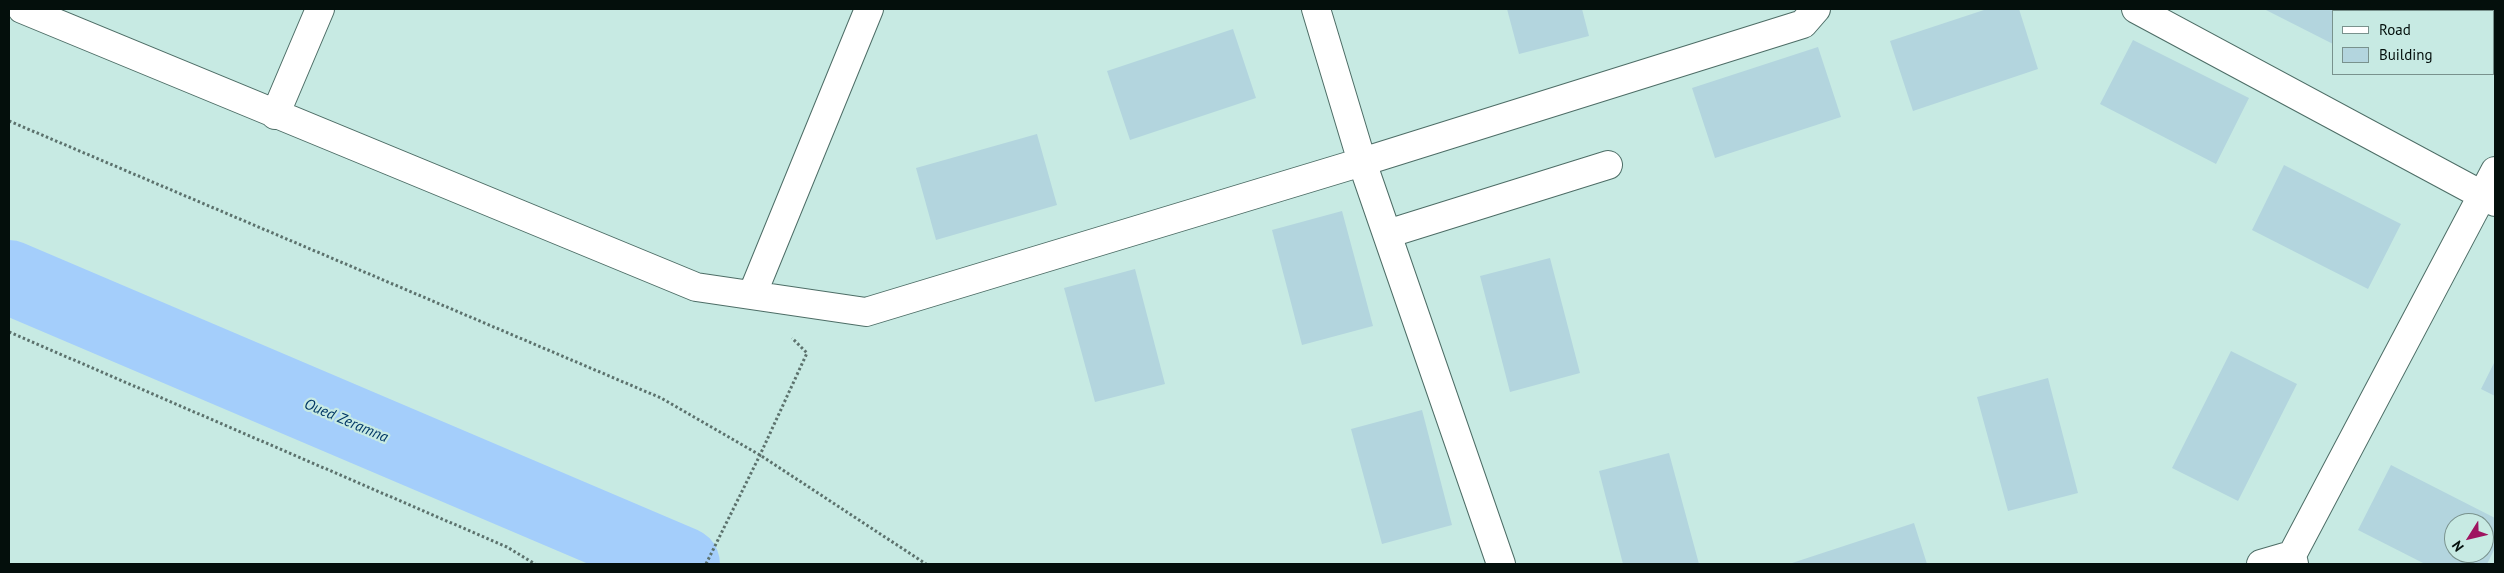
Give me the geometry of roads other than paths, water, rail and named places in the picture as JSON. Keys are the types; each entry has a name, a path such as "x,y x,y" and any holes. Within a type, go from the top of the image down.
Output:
{"street":[{"path":"22,9 696,287 866,312 1362,162 1803,24 1816,9"},
{"path":"276,115 320,9"},
{"path":"752,295 869,9"},
{"path":"1316,9 1362,162 1501,564"},
{"path":"2136,9 2488,199"},
{"path":"1387,234 1608,165"},
{"path":"2261,564 2293,560 2488,199 2495,171"}],"waterway":[{"name":"Oued Zeramna","path":"9,277 683,564"}]}
